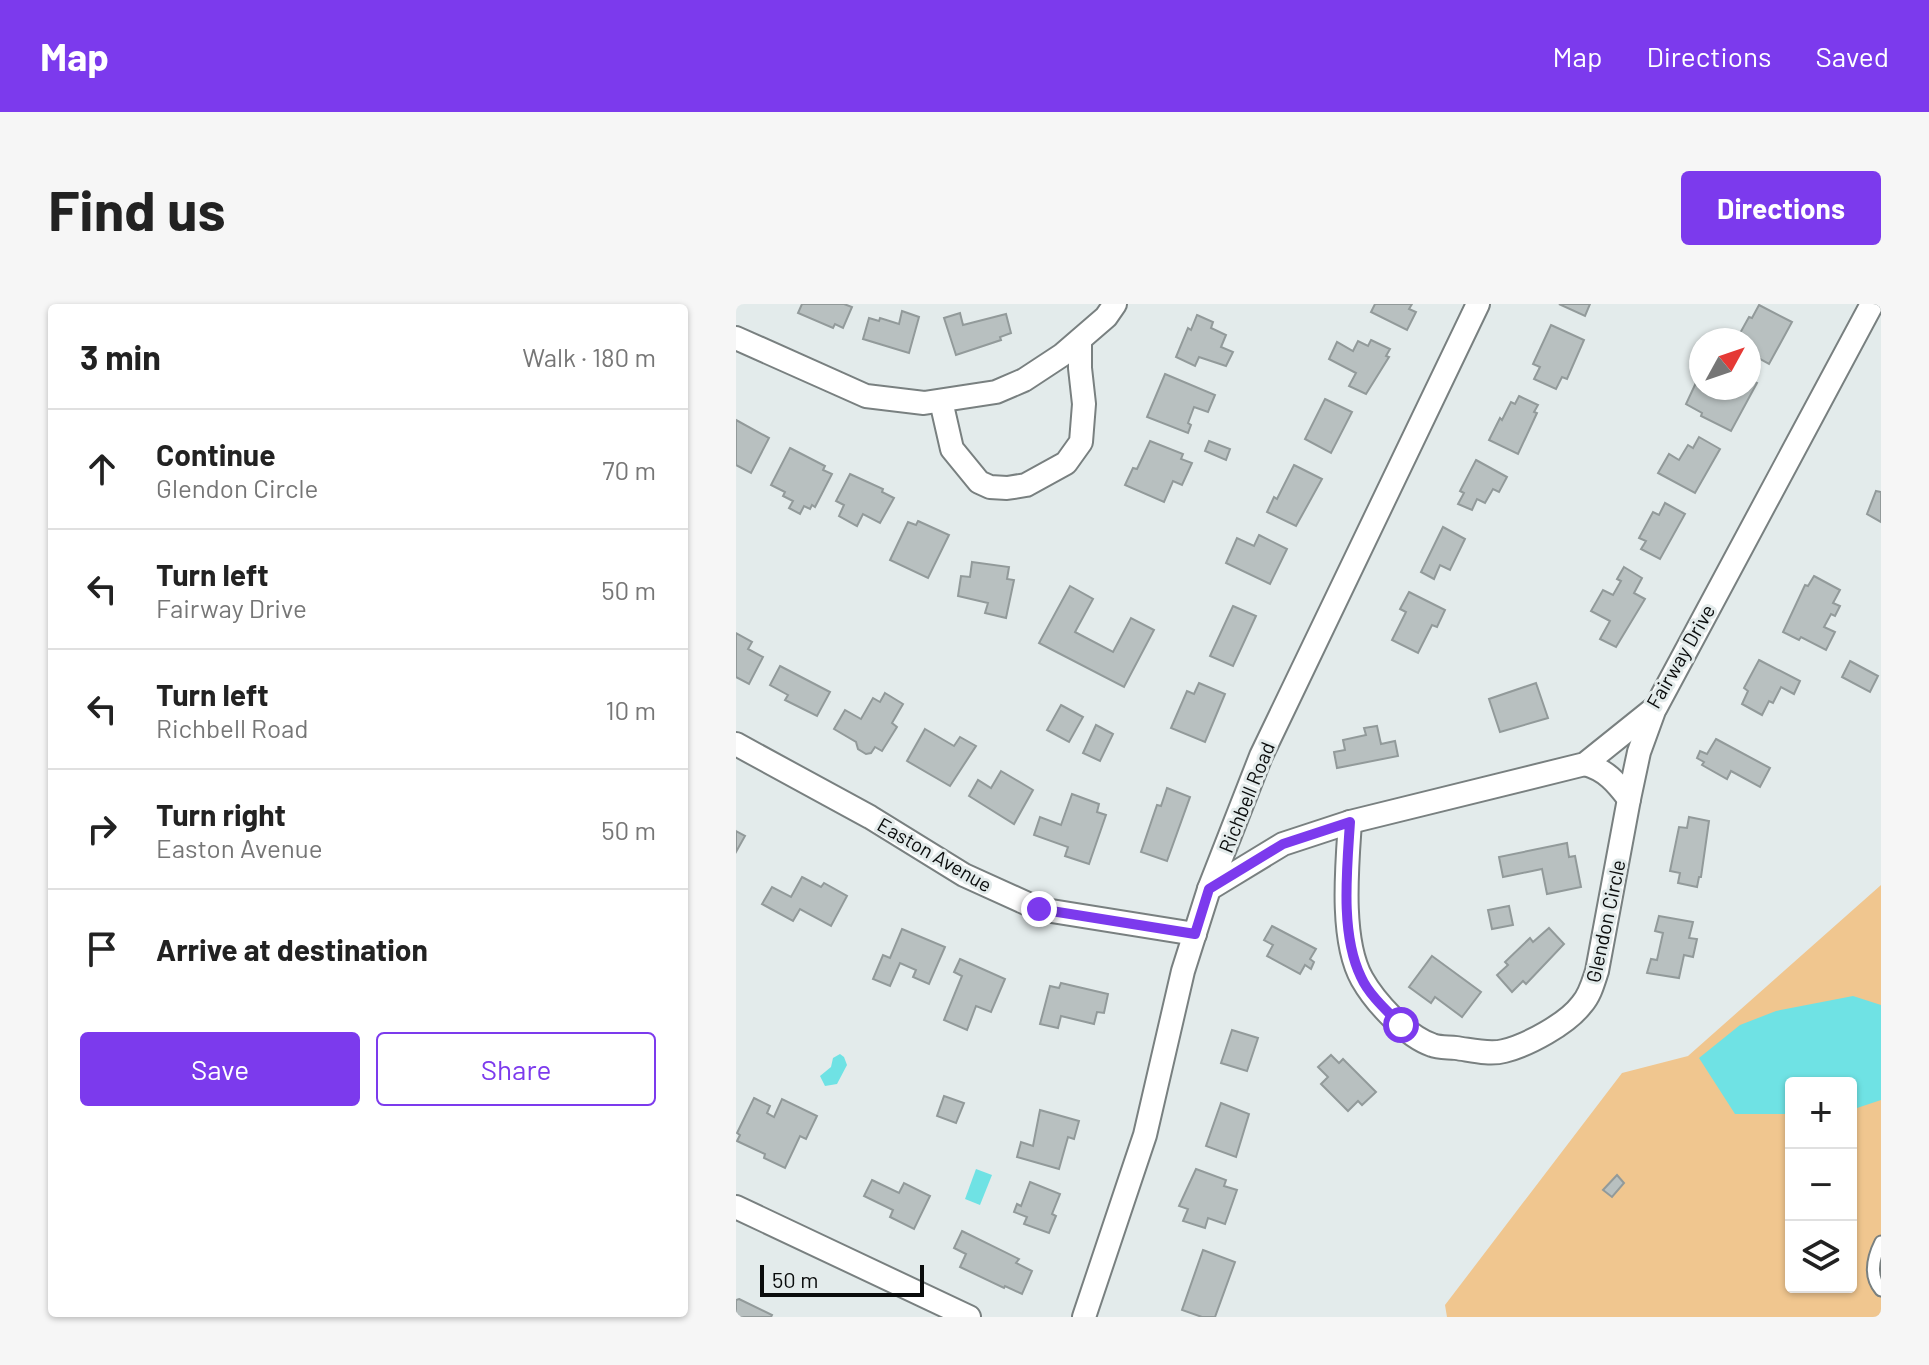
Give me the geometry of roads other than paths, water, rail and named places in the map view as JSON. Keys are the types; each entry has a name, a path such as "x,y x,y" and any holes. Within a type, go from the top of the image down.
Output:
{"street":[{"path":"736,338 866,396 924,403 996,392 1024,380 1080,340 1106,317 1115,304"},
{"name":"Richbell Road","path":"1084,1317 1145,1135 1183,971 1209,889 1261,756 1478,304"},
{"name":"Fairway Drive","path":"1209,889 1283,844 1350,822 1585,764 1656,707 1872,304"},
{"path":"941,401 952,449 979,482 990,487 1026,485 1066,463 1081,442 1084,404 1080,340"},
{"name":"Glendon Circle","path":"1350,822 1347,874 1349,935 1361,977 1382,1006 1401,1025 1432,1045 1483,1052 1504,1051 1547,1032 1581,1006 1591,990 1639,752 1656,707"},
{"name":"Easton Avenue","path":"736,744 870,817 964,875 1039,909 1195,934"},
{"path":"1585,764 1600,768 1629,799"},
{"path":"736,1207 969,1317"}],"lane":[{"path":"1881,1242 1872,1270 1877,1287 1881,1290"}],"water":[{"path":"1853,996 1881,1005 1881,1100 1857,1108 1857,1077 1785,1077 1785,1114 1735,1114 1699,1058 1740,1025 1776,1011"},
{"path":"840,1054 847,1065 837,1084 825,1086 820,1076 831,1067 833,1058"},
{"path":"976,1169 992,1175 980,1205 965,1199"}]}
